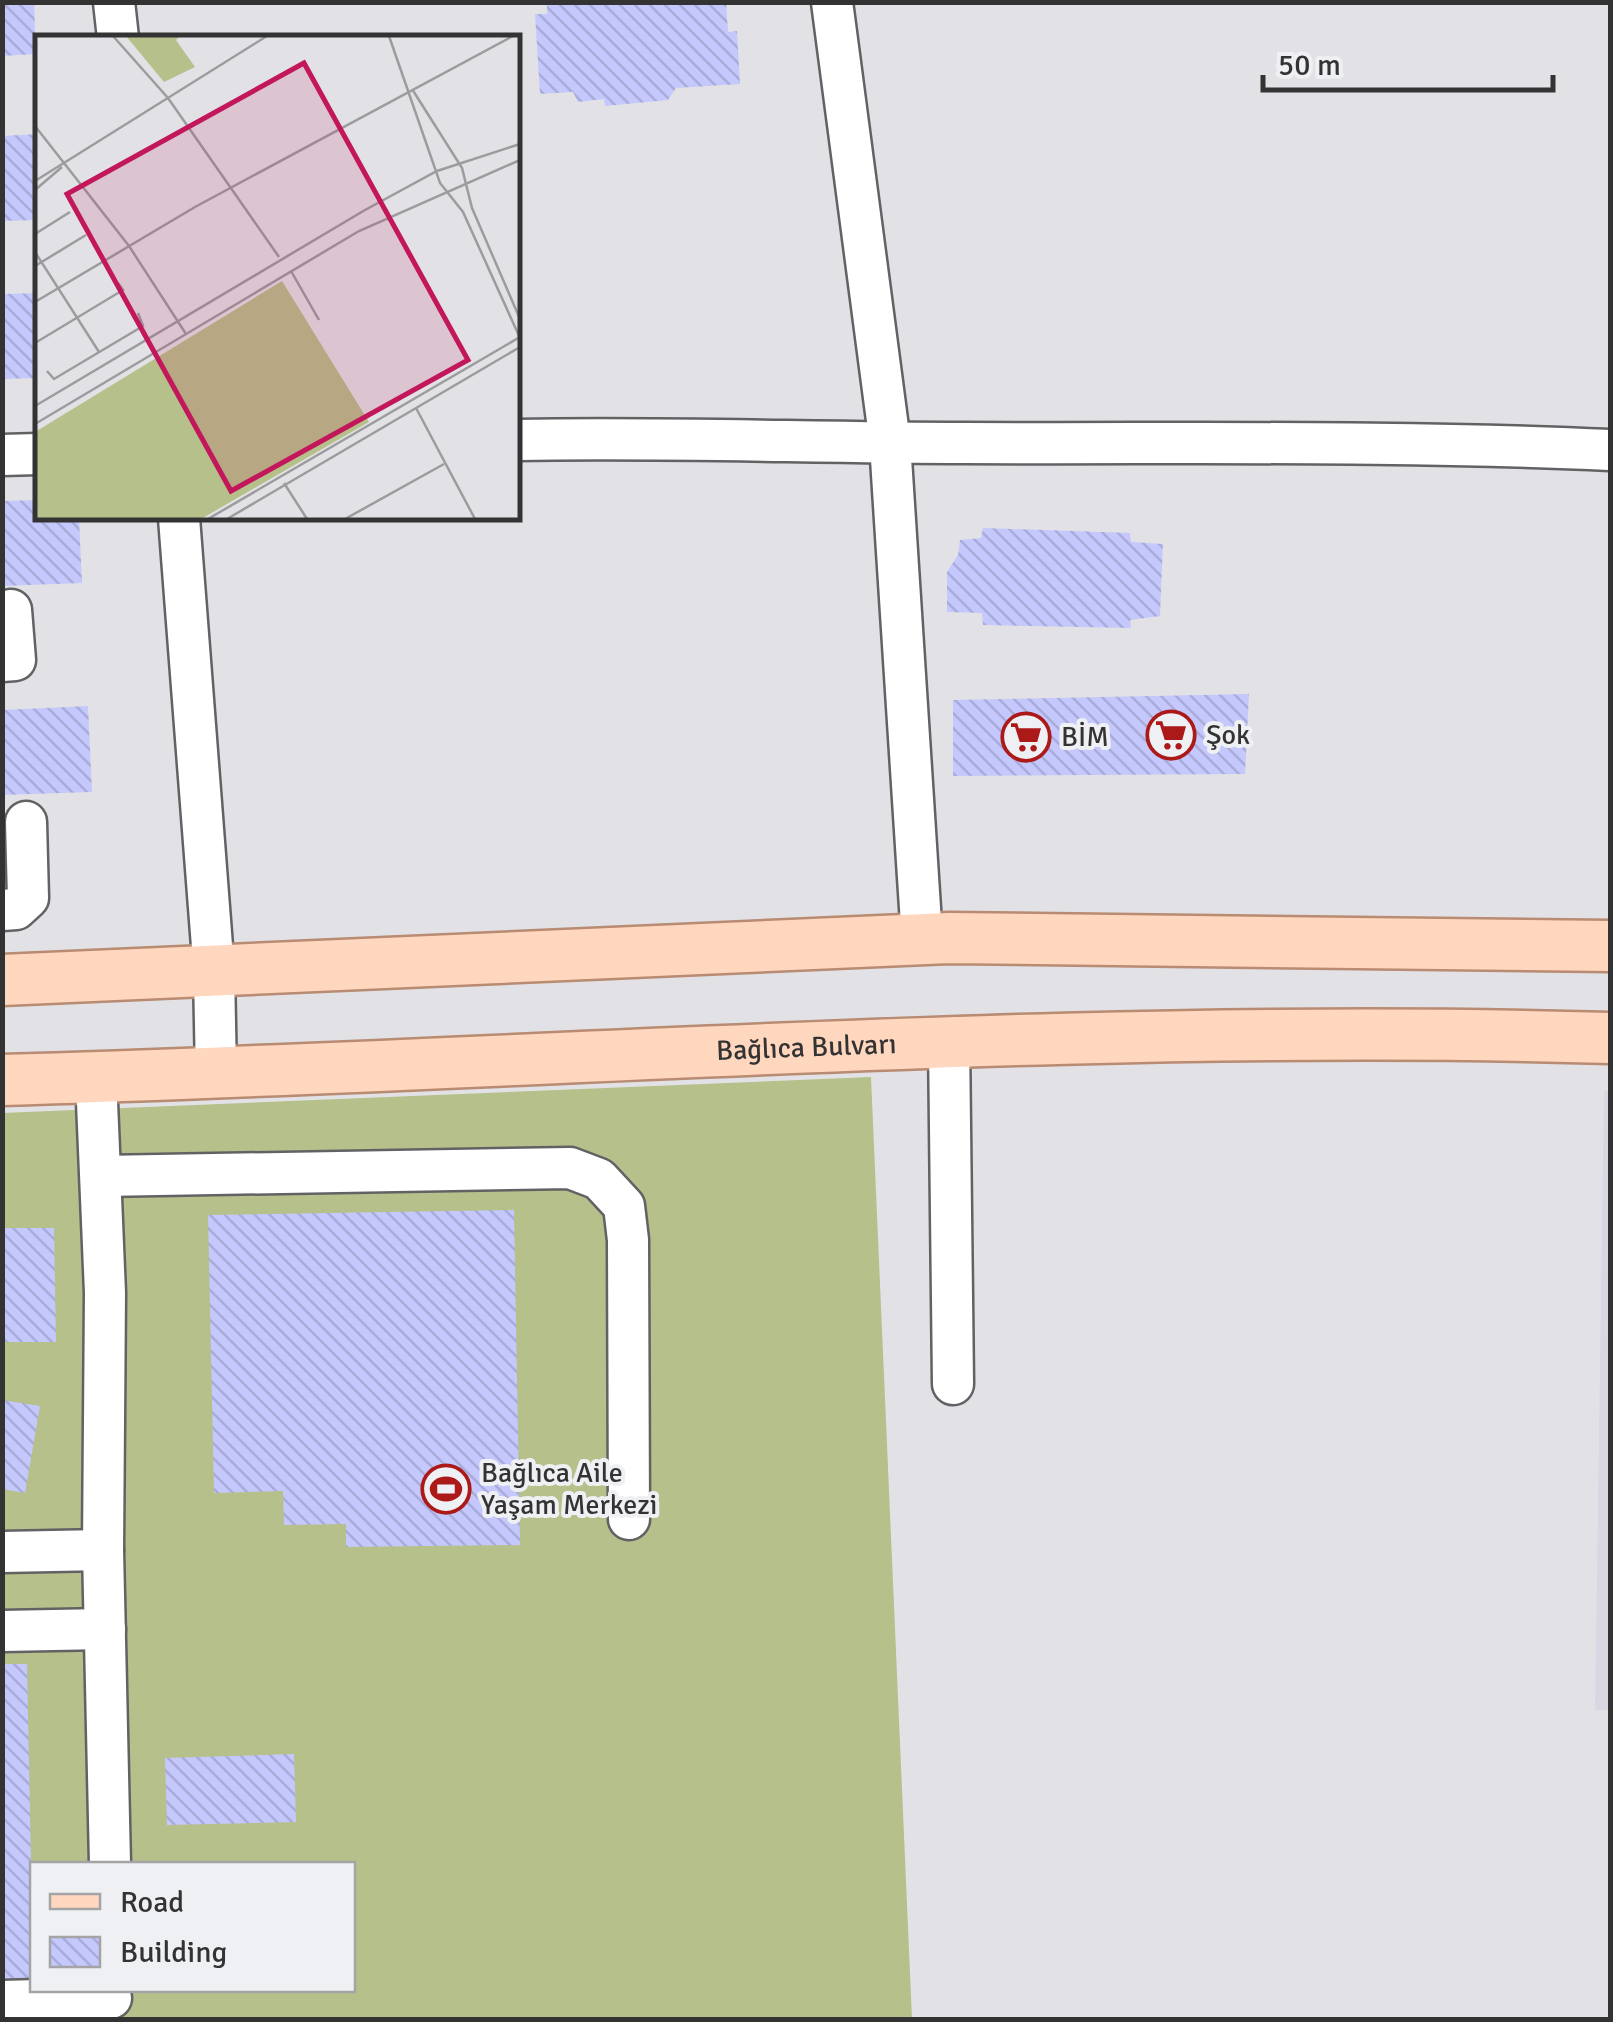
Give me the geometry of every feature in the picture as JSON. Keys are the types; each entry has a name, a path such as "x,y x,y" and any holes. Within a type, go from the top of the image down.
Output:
{"main road":[{"path":"2,980 922,939 1610,946"},
{"name":"Bağlıca Bulvarı","path":"2,1080 216,1075 949,1040 1416,1032 1610,1038"}],"street":[{"path":"114,2 118,35"},
{"path":"832,2 890,443 922,939"},
{"path":"520,440 1469,444 1610,450"},
{"path":"2,455 35,454"},
{"path":"180,520 214,972 216,1075"},
{"path":"2,660 15,660 11,610"},
{"path":"2,910 16,909 28,898 26,822"},
{"path":"949,1040 952,1384"},
{"path":"96,1078 105,1293 102,1550 110,1862"},
{"path":"102,1176 570,1168 599,1179 624,1206 628,1240 629,1519"},
{"path":"2,1552 102,1550"},
{"path":"2,1631 105,1629"},
{"path":"2,2002 111,2002"}],"shaded area":[{"path":"1604,1091 1610,1091 1610,1710 1595,1710"}],"green space":[{"name":"Bağlıca Aile Yaşam Merkezi","path":"871,1077 912,2019 3,2019 2,1113"}],"building":[{"path":"2,2 34,2 35,54 2,56"},
{"path":"547,2 726,2 728,32 737,31 740,84 676,88 668,100 605,106 604,99 578,102 573,92 540,94 535,14 547,14"},
{"path":"35,134 35,220 2,221 2,136"},
{"path":"35,293 35,378 2,379 2,294"},
{"path":"35,500 35,520 79,520 82,583 2,586 2,501"},
{"path":"983,528 1130,533 1131,542 1163,544 1160,616 1130,620 1131,628 983,625 982,613 947,612 947,572 958,555 960,540 981,538"},
{"path":"1249,694 1245,774 953,776 953,700"},
{"path":"88,706 92,792 2,795 2,710"},
{"path":"514,1210 520,1545 346,1547 346,1524 284,1525 283,1491 214,1493 208,1215"},
{"path":"2,1228 54,1228 56,1342 2,1342"},
{"path":"2,1400 40,1406 25,1493 2,1489"},
{"path":"2,1664 27,1664 30,1990 2,1997"},
{"path":"294,1754 296,1822 167,1825 165,1758"}],"place":[{"name":"Şok","path":"1171,735"},
{"name":"BİM","path":"1026,737"},
{"name":"Bağlıca Aile Yaşam Merkezi","path":"446,1489"}]}
